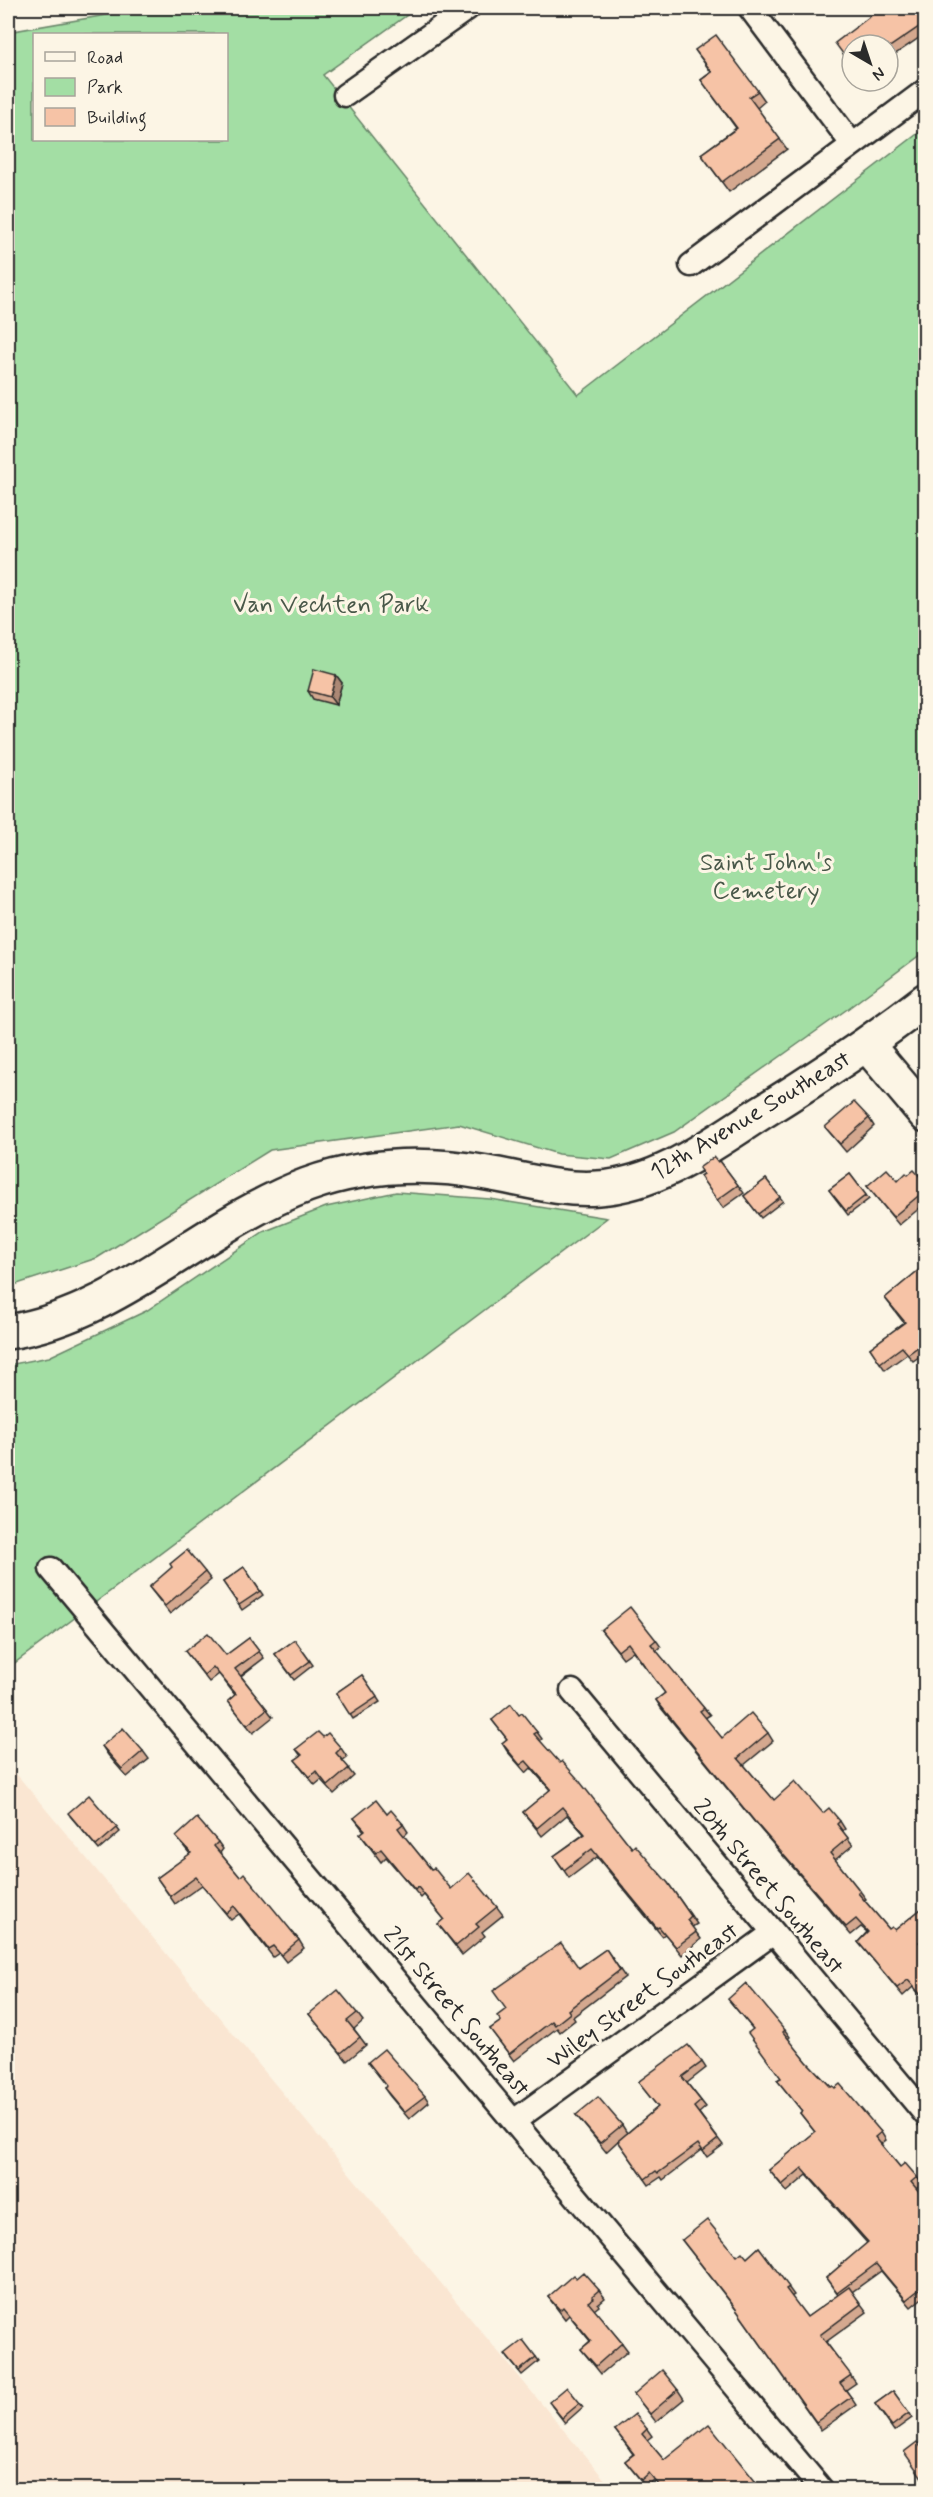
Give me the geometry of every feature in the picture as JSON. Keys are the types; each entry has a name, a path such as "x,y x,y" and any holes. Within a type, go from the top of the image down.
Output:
{"street":[{"path":"345,94 468,8"},
{"path":"750,8 852,144"},
{"path":"691,265 926,90"},
{"name":"12th Avenue Southeast","path":"8,1332 67,1316 108,1298 265,1203 307,1185 345,1173 413,1166 484,1172 571,1188 598,1188 625,1184 655,1175 680,1163 867,1045 926,1000"},
{"path":"867,1045 926,1115"},
{"name":"21st Street Southeast","path":"51,1569 822,2490"},
{"name":"20th Street Southeast","path":"572,1691 926,2115"},
{"name":"Wiley Street Southeast","path":"514,2121 773,1933"}],"shaded area":[{"path":"8,1764 606,2481 594,2490 8,2489"}],"green space":[{"name":"Van Vechten Park","path":"147,8 417,8 323,75 578,395 925,128 925,951 674,1132 611,1159 558,1154 459,1124 270,1150 97,1258 8,1287 8,32"},
{"path":"396,1192 490,1199 607,1218 8,1668 8,1365 49,1357 146,1311 263,1232 326,1207"}],"building":[{"path":"881,8 926,8 926,22 900,40 900,33 848,33"},
{"path":"716,35 758,91 749,97 780,139 722,182 701,154 737,128 701,80 712,72 695,50"},
{"path":"840,39 840,50 835,43"},
{"path":"314,669 336,675 330,697 308,691"},
{"path":"854,1102 869,1118 840,1144 825,1127"},
{"path":"714,1157 718,1162 720,1161 738,1185 717,1200 700,1176 703,1174 699,1168"},
{"path":"887,1169 898,1181 906,1173 908,1175 914,1170 926,1183 921,1190 923,1192 893,1217 867,1186"},
{"path":"850,1174 866,1195 846,1211 829,1190"},
{"path":"766,1179 780,1197 758,1214 744,1196"},
{"path":"926,1264 926,1341 908,1354 902,1347 880,1363 870,1348 905,1322 885,1298"},
{"path":"187,1550 205,1572 165,1606 149,1587 172,1567 170,1564"},
{"path":"244,1567 260,1591 239,1605 223,1582"},
{"path":"630,1607 656,1640 651,1644 704,1708 700,1711 722,1738 751,1713 768,1733 738,1758 774,1800 795,1781 823,1813 829,1808 840,1821 837,1824 848,1838 830,1853 860,1891 858,1893 889,1929 892,1927 895,1930 926,1905 926,1937 919,1942 926,1949 926,1992 924,1990 920,1994 908,1980 897,1988 858,1942 868,1932 856,1919 846,1927 755,1822 656,1700 665,1693 628,1643 618,1651 601,1630"},
{"path":"208,1633 226,1655 249,1638 259,1651 235,1669 267,1709 247,1725 228,1701 236,1694 213,1667 204,1675 185,1651"},
{"path":"295,1640 310,1661 291,1675 275,1654"},
{"path":"362,1675 377,1697 350,1715 336,1693"},
{"path":"511,1704 519,1715 522,1713 537,1732 534,1734 577,1778 632,1848 635,1845 668,1883 691,1916 687,1920 696,1932 676,1947 659,1927 657,1928 592,1849 564,1870 554,1856 585,1834 562,1807 537,1828 523,1812 551,1789 526,1761 520,1765 502,1743 507,1739 492,1720"},
{"path":"123,1728 143,1751 122,1769 102,1746"},
{"path":"318,1732 323,1737 328,1733 341,1748 336,1753 349,1768 328,1786 316,1771 310,1777 295,1760 302,1755 296,1749"},
{"path":"89,1795 117,1828 96,1846 68,1813"},
{"path":"376,1800 387,1814 391,1810 403,1824 398,1828 431,1869 434,1868 451,1889 469,1873 497,1907 476,1924 479,1927 456,1946 438,1924 444,1919 418,1887 415,1890 381,1849 376,1853 360,1834 365,1830 354,1818"},
{"path":"197,1818 218,1842 214,1846 240,1877 244,1873 299,1940 281,1955 273,1946 268,1949 234,1906 226,1913 196,1877 170,1896 157,1878 191,1853 176,1837"},
{"path":"561,1943 579,1968 606,1949 620,1970 568,2010 570,2013 555,2025 552,2021 509,2054 490,2029 501,2021 497,2016 506,2009 493,1991"},
{"path":"746,1983 785,2030 783,2032 807,2062 831,2087 835,2088 840,2084 881,2132 875,2137 900,2167 905,2163 917,2177 911,2182 926,2200 926,2284 906,2300 876,2264 837,2293 826,2278 868,2242 802,2168 782,2185 769,2170 815,2132 800,2113 802,2111 777,2080 781,2078 748,2033 753,2029 728,1999"},
{"path":"338,1990 357,2013 347,2021 360,2037 341,2053 309,2014"},
{"path":"688,2045 702,2062 682,2077 701,2101 694,2107 718,2139 703,2151 698,2144 658,2173 656,2171 645,2179 618,2141 658,2107 638,2082"},
{"path":"384,2049 425,2096 404,2112 384,2088 387,2086 368,2062"},
{"path":"598,2097 622,2125 600,2143 576,2115"},
{"path":"707,2220 737,2256 742,2252 747,2258 759,2247 789,2287 786,2289 807,2317 849,2287 861,2304 820,2335 851,2375 840,2383 851,2397 816,2422 733,2305 682,2240"},
{"path":"583,2272 599,2290 588,2302 622,2343 596,2366 581,2349 591,2341 563,2307 560,2310 548,2297 573,2275 576,2278"},
{"path":"523,2340 536,2357 519,2371 505,2354"},
{"path":"662,2370 678,2390 650,2414 634,2394"},
{"path":"567,2387 580,2403 562,2418 549,2402"},
{"path":"893,2391 909,2413 892,2426 875,2404"},
{"path":"635,2414 647,2429 642,2434 664,2460 709,2424 755,2481 746,2490 704,2490 700,2485 694,2490 663,2490 649,2473 641,2480 625,2461 634,2454 615,2430"},
{"path":"917,2442 921,2447 926,2444 925,2482 904,2452"}],"park label":[{"name":"Saint John's Cemetery","path":"766,876"}]}
